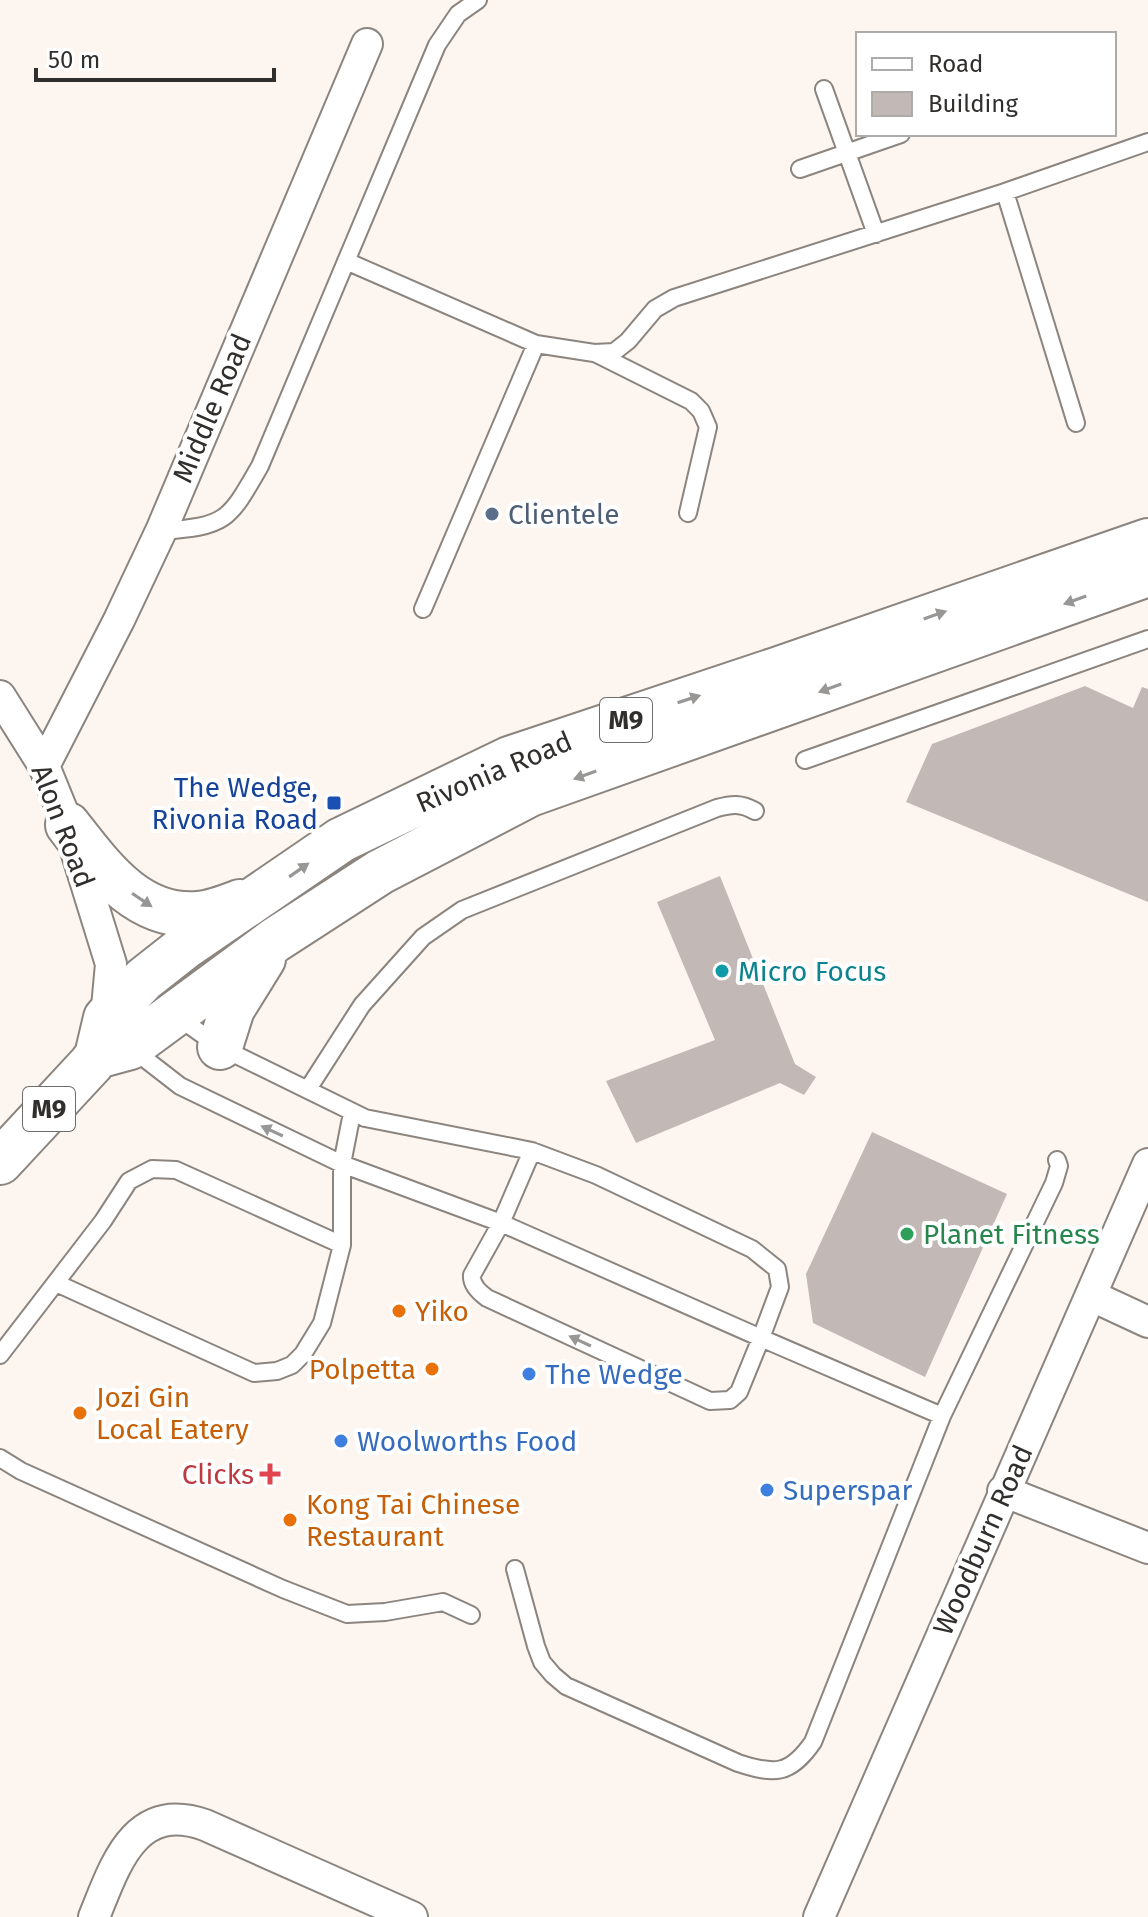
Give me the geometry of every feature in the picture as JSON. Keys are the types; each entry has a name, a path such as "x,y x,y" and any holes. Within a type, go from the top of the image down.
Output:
{"main road":[{"name":"Rivonia Road","path":"111,1041 127,972 186,946 341,840 509,759 1148,541"},
{"name":"Rivonia Road","path":"0,1162 111,1041 173,1014 275,940 380,872 530,794 1148,574"},
{"path":"68,825 106,874 149,907 197,915 264,895"},
{"path":"220,1047 232,1009 275,940"}],"street":[{"name":"Middle Road","path":"44,766 161,531 367,44"},
{"name":"Alon Road","path":"0,696 44,766 127,972 173,1014"},
{"name":"Woodburn Road","path":"819,1917 1148,1164"},
{"path":"1092,1296 1148,1322"},
{"path":"1003,1491 1148,1548"},
{"path":"94,1917 119,1856 132,1838 151,1826 177,1819 189,1819 205,1825 412,1917"}],"lane":[{"path":"161,531 198,528 218,521 237,508 260,466 437,45 458,14 478,0"},
{"path":"824,89 876,234"},
{"path":"800,169 895,136"},
{"path":"346,261 536,344 594,353 614,352 628,341 655,309 674,298 1005,192 1148,142"},
{"path":"1005,192 1076,423"},
{"path":"423,609 536,344"},
{"path":"594,353 691,401 701,411 708,427 688,513"},
{"path":"805,760 1148,639"},
{"path":"308,1089 362,1005 387,975 423,937 462,910 717,808 734,803 755,811"},
{"path":"173,1014 220,1047 352,1113 378,1122 532,1151 596,1175 752,1249 777,1269 780,1287 735,1397 724,1402 701,1398 481,1294 472,1275 501,1223 532,1151"},
{"path":"111,1041 180,1086 342,1164 501,1223 942,1416"},
{"path":"56,1283 262,1374 292,1365 322,1323 342,1245 342,1164 352,1113"},
{"path":"515,1569 542,1662 566,1686 756,1769 789,1768 799,1762 813,1742 942,1416 1054,1183 1059,1166 1057,1160"},
{"path":"0,1355 103,1221 129,1181 152,1169 176,1170 342,1245"},
{"path":"0,1458 21,1471 283,1589 347,1614 385,1612 443,1602 471,1615"}],"building":[{"path":"1085,686 1133,708 1142,687 1148,689 1148,902 906,802 932,744"},
{"name":"Micro Focus","path":"720,876 795,1064 816,1077 804,1095 780,1083 636,1143 606,1081 715,1040 657,902"},
{"name":"Planet Fitness","path":"872,1132 1007,1194 925,1377 813,1323 806,1274"}],"place":[{"name":"Clientele","path":"492,514"},
{"name":"The Wedge, Rivonia Road","path":"334,803"},
{"name":"Micro Focus","path":"722,971"},
{"name":"Planet Fitness","path":"907,1234"},
{"name":"Yiko","path":"399,1311"},
{"name":"Polpetta","path":"432,1369"},
{"name":"The Wedge","path":"529,1374"},
{"name":"Jozi Gin Local Eatery","path":"80,1413"},
{"name":"Woolworths Food","path":"341,1441"},
{"name":"Clicks","path":"270,1474"},
{"name":"Superspar","path":"767,1490"},
{"name":"Kong Tai Chinese Restaurant","path":"290,1520"}]}
